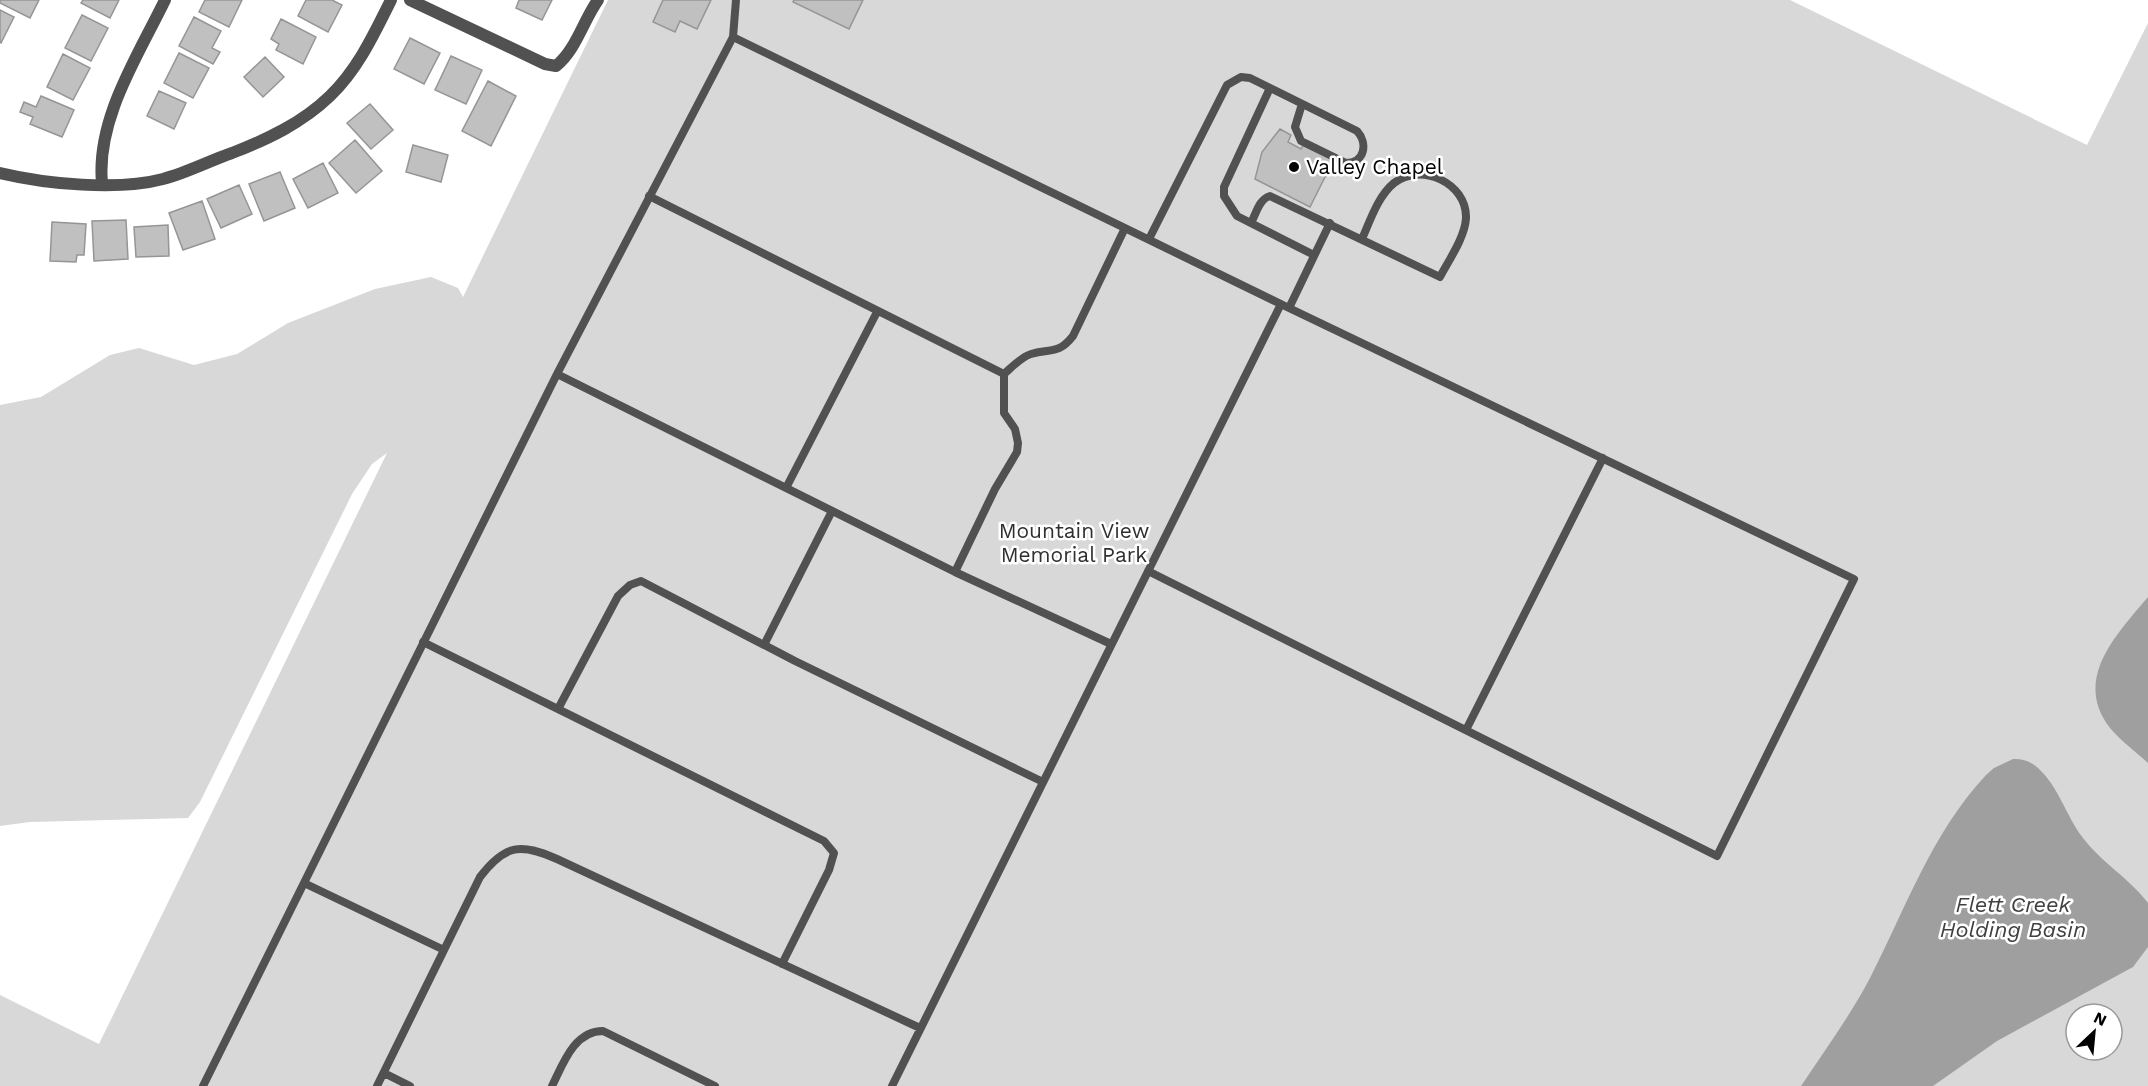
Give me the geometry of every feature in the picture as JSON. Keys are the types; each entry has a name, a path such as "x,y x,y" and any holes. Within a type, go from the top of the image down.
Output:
{"street":[{"path":"102,183 104,143 111,117 165,0"},
{"path":"0,173 47,183 131,184 164,179 285,129 331,95 354,68 391,0"},
{"path":"410,0 545,64 556,66 567,57 578,32 598,0"}],"lane":[{"path":"203,1086 557,374 733,36 736,0"},
{"path":"733,36 1289,308 1854,579 1717,856 1148,571"},
{"path":"1149,239 1227,84 1241,77 1250,78 1357,130 1363,137 1364,144 1359,159 1354,163 1346,163 1302,141 1295,127 1302,104"},
{"path":"1270,88 1224,187 1229,206 1237,216 1314,255"},
{"path":"1251,223 1261,203 1270,196 1440,277 1465,224 1461,198 1455,190 1438,178 1422,174 1405,177 1388,189 1362,239"},
{"path":"649,196 1004,374"},
{"path":"1289,308 1330,224"},
{"path":"1004,374 1029,354 1055,351 1065,346 1073,336 1125,228"},
{"path":"892,1086 1281,304"},
{"path":"786,488 877,312"},
{"path":"557,374 955,572 1111,644"},
{"path":"955,572 995,489 1017,452 1015,429 1004,413 1004,374"},
{"path":"1466,730 1603,458"},
{"path":"764,645 832,511"},
{"path":"558,710 618,596 630,585 641,581 764,645 1043,782"},
{"path":"423,642 824,841 834,853 829,870 782,964"},
{"path":"377,1086 480,877 489,864 507,850 528,848 557,859 920,1028"},
{"path":"304,883 444,950"},
{"path":"552,1086 575,1045 589,1034 603,1031 715,1086"},
{"path":"384,1073 410,1086"}],"green space":[{"name":"Mountain View Memorial Park","path":"608,0 1790,0 2087,145 2148,23 2148,1086 0,1086 0,995 99,1044 387,453 372,464 352,494 200,802 188,818 30,822 0,826 0,405 41,397 110,355 139,348 194,365 237,354 288,323 375,289 431,277 458,288 463,297"}],"water":[{"path":"2148,597 2148,763 2110,728 2099,710 2096,692 2097,675 2103,658 2112,642"},
{"name":"Flett Creek Holding Basin","path":"2013,759 2023,760 2038,768 2052,784 2083,838 2148,903 2148,947 2133,967 2069,1002 2064,1002 2064,1005 1997,1041 1933,1086 1801,1086 1862,992 1921,872 1950,822 1967,798 1994,768"}],"building":[{"path":"0,0 39,0 30,18 0,3"},
{"path":"83,0 119,0 110,18 81,3"},
{"path":"205,0 242,0 229,27 199,12"},
{"path":"306,0 332,0 342,5 328,32 298,16"},
{"path":"519,0 552,0 542,20 516,8"},
{"path":"663,0 711,0 697,29 680,21 675,32 653,22"},
{"path":"794,0 863,0 849,29 793,2"},
{"path":"0,10 14,17 1,43 0,42"},
{"path":"82,15 108,28 91,61 65,48"},
{"path":"194,17 221,31 212,48 220,52 213,64 179,46"},
{"path":"281,19 316,37 303,64 276,50 279,44 271,39"},
{"path":"410,38 440,53 424,84 394,69"},
{"path":"179,53 209,68 193,98 164,83"},
{"path":"63,54 90,68 73,100 47,87"},
{"path":"451,56 482,70 466,104 435,90"},
{"path":"265,57 284,77 263,97 244,77"},
{"path":"488,81 516,96 491,146 462,131"},
{"path":"159,91 186,103 174,129 147,116"},
{"path":"41,96 74,110 62,137 30,124 33,117 20,112 24,102 36,107"},
{"path":"370,104 393,130 371,149 347,123"},
{"name":"Valley Chapel","path":"1280,129 1291,135 1288,142 1301,149 1306,140 1336,155 1310,207 1255,179 1262,152"},
{"path":"355,140 382,171 356,193 329,163"},
{"path":"413,145 448,155 441,182 406,172"},
{"path":"323,163 338,193 308,208 293,179"},
{"path":"280,172 295,208 264,221 249,184"},
{"path":"239,185 252,214 221,228 207,199"},
{"path":"202,201 215,239 183,250 169,213"},
{"path":"126,220 128,259 94,261 92,221"},
{"path":"52,222 86,224 84,255 77,255 76,262 50,261"},
{"path":"168,225 169,256 136,257 134,227"}],"place":[{"name":"Valley Chapel","path":"1294,167"}]}
